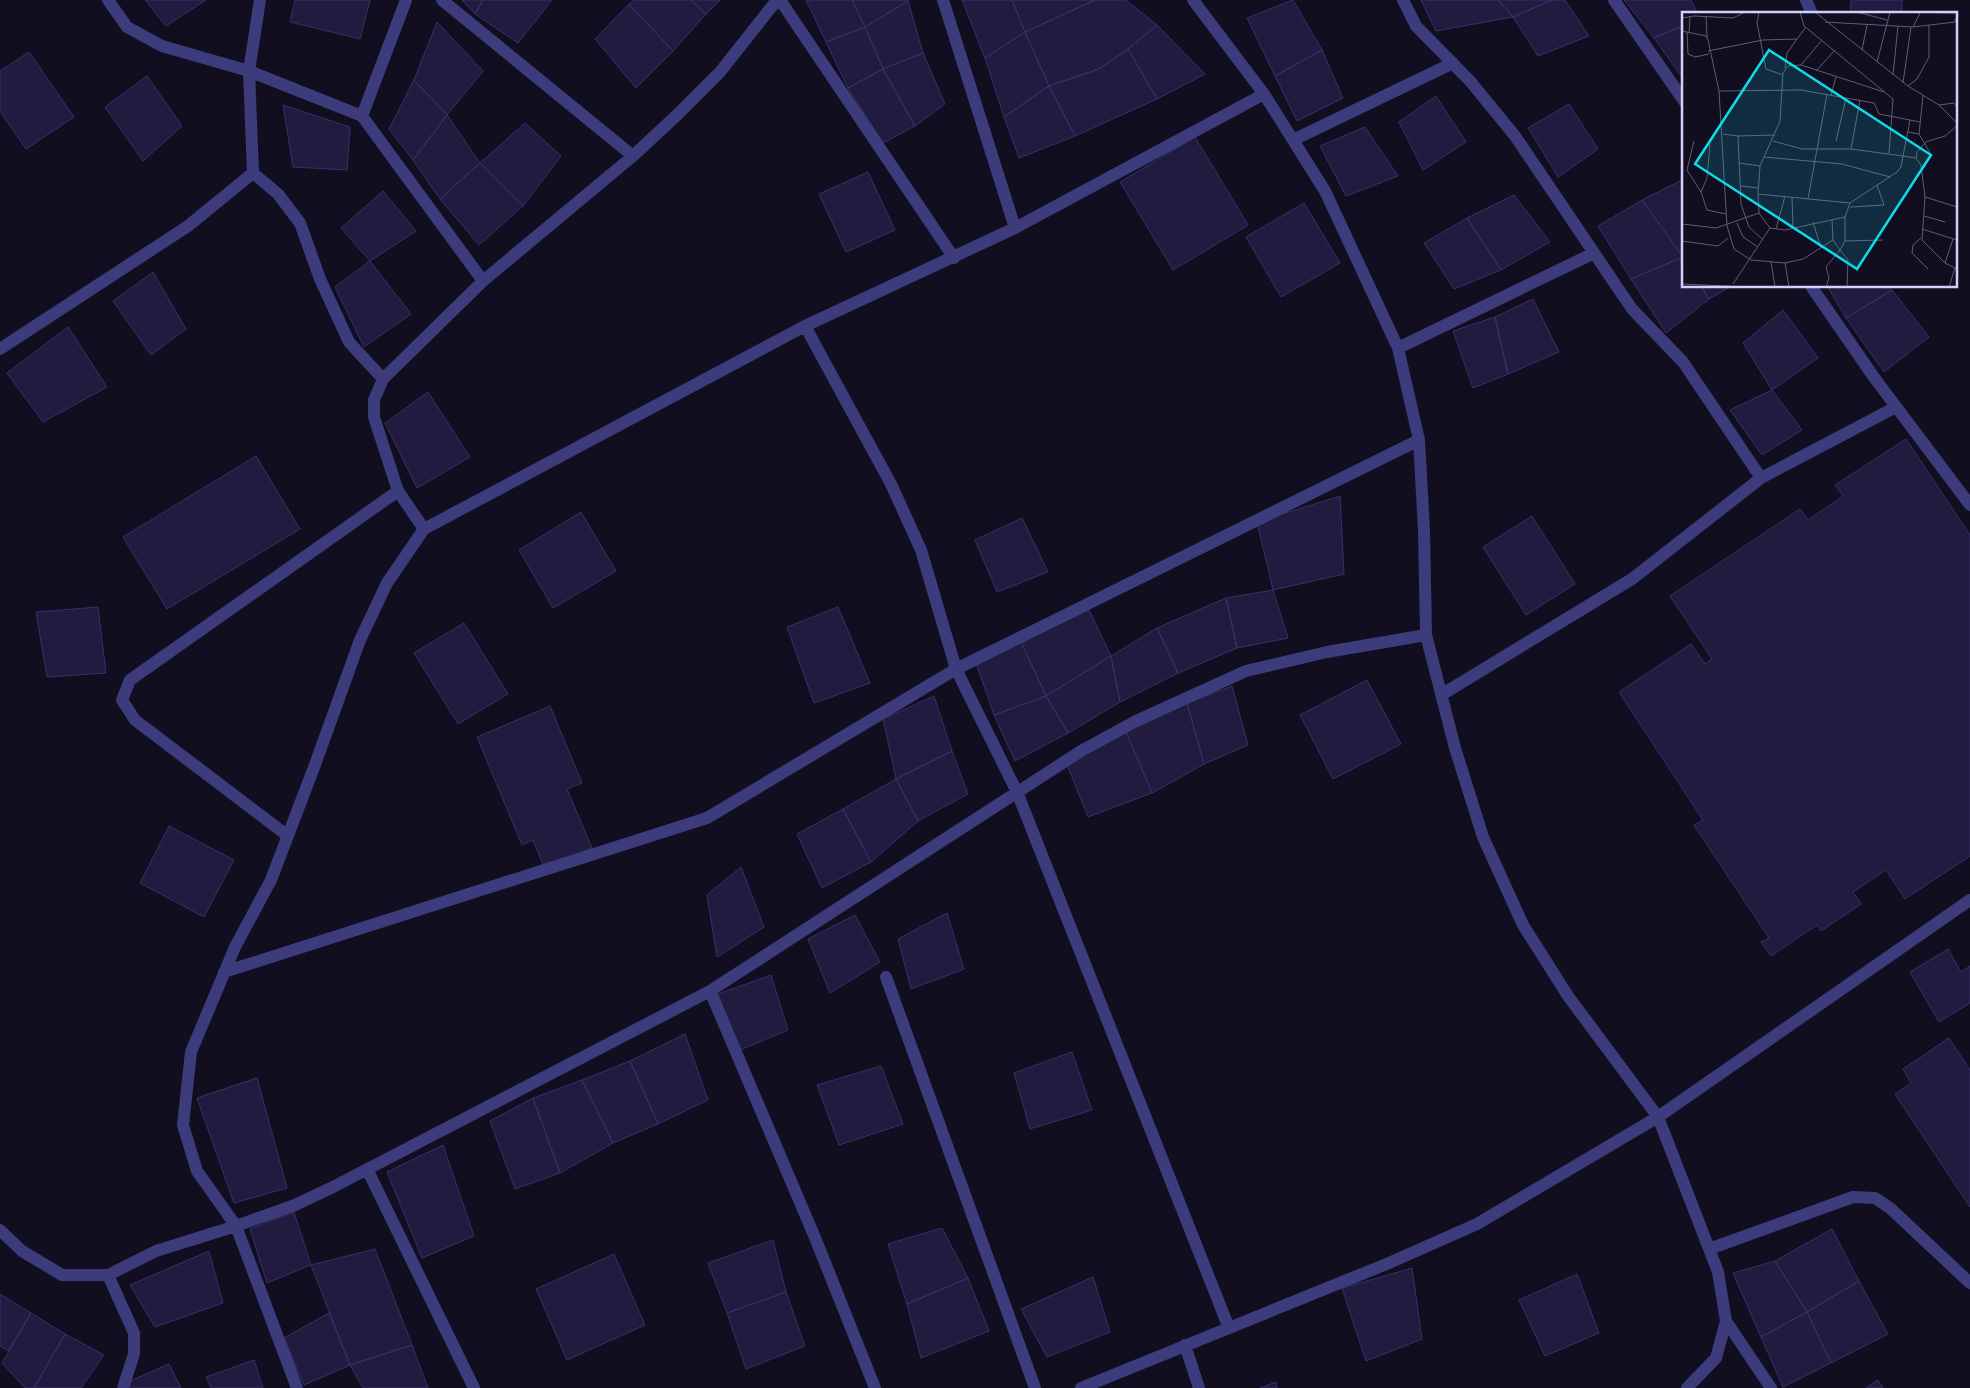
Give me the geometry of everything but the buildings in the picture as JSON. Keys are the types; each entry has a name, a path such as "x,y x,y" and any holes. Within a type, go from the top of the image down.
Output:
{"street":[{"path":"108,0 127,27 162,46 249,71 362,116 483,280"},
{"path":"260,0 249,71 254,173 278,194 300,223 320,279 349,342 383,379"},
{"path":"362,116 406,0"},
{"path":"442,0 633,156"},
{"path":"424,529 398,491 374,417 374,400 383,379 483,280 633,156 678,114 720,72 779,0 954,258"},
{"path":"943,0 1015,228"},
{"path":"1193,0 1264,94 1325,191 1398,348 1419,440 1424,530 1426,635 1455,748 1483,837 1524,925 1568,996 1658,1117 1718,1272 1726,1321 1716,1358 1687,1388"},
{"path":"1403,0 1416,26 1470,80 1515,136 1632,309 1683,362 1761,478"},
{"path":"1614,0 1682,98"},
{"path":"1806,0 1811,12"},
{"path":"1293,140 1452,63"},
{"path":"297,1388 236,1226 197,1171 183,1125 191,1052 235,947 271,880 360,640 388,584 424,529 805,326 1015,228 1264,94"},
{"path":"0,349 188,226 254,173"},
{"path":"1398,348 1594,253"},
{"path":"1812,288 1896,407 1970,505"},
{"path":"805,326 891,484 921,550 956,669 1017,792 1229,1328"},
{"path":"1441,695 1632,579 1761,478 1896,407"},
{"path":"224,972 707,818 956,669 1419,440"},
{"path":"288,836 135,720 122,700 130,680 398,491"},
{"path":"0,1230 22,1252 62,1275 108,1275 156,1251 236,1226 294,1205 710,992 1081,751 1136,721 1246,671 1327,652 1426,635"},
{"path":"1081,1388 1389,1263 1477,1224 1658,1117 1970,900"},
{"path":"886,977 1034,1388"},
{"path":"710,992 816,1240 875,1388"},
{"path":"367,1169 474,1388"},
{"path":"1709,1249 1853,1197 1875,1198 1890,1208 1970,1283"},
{"path":"108,1275 134,1333 134,1354 123,1388"},
{"path":"1726,1321 1771,1388"},
{"path":"1185,1345 1199,1388"}]}
